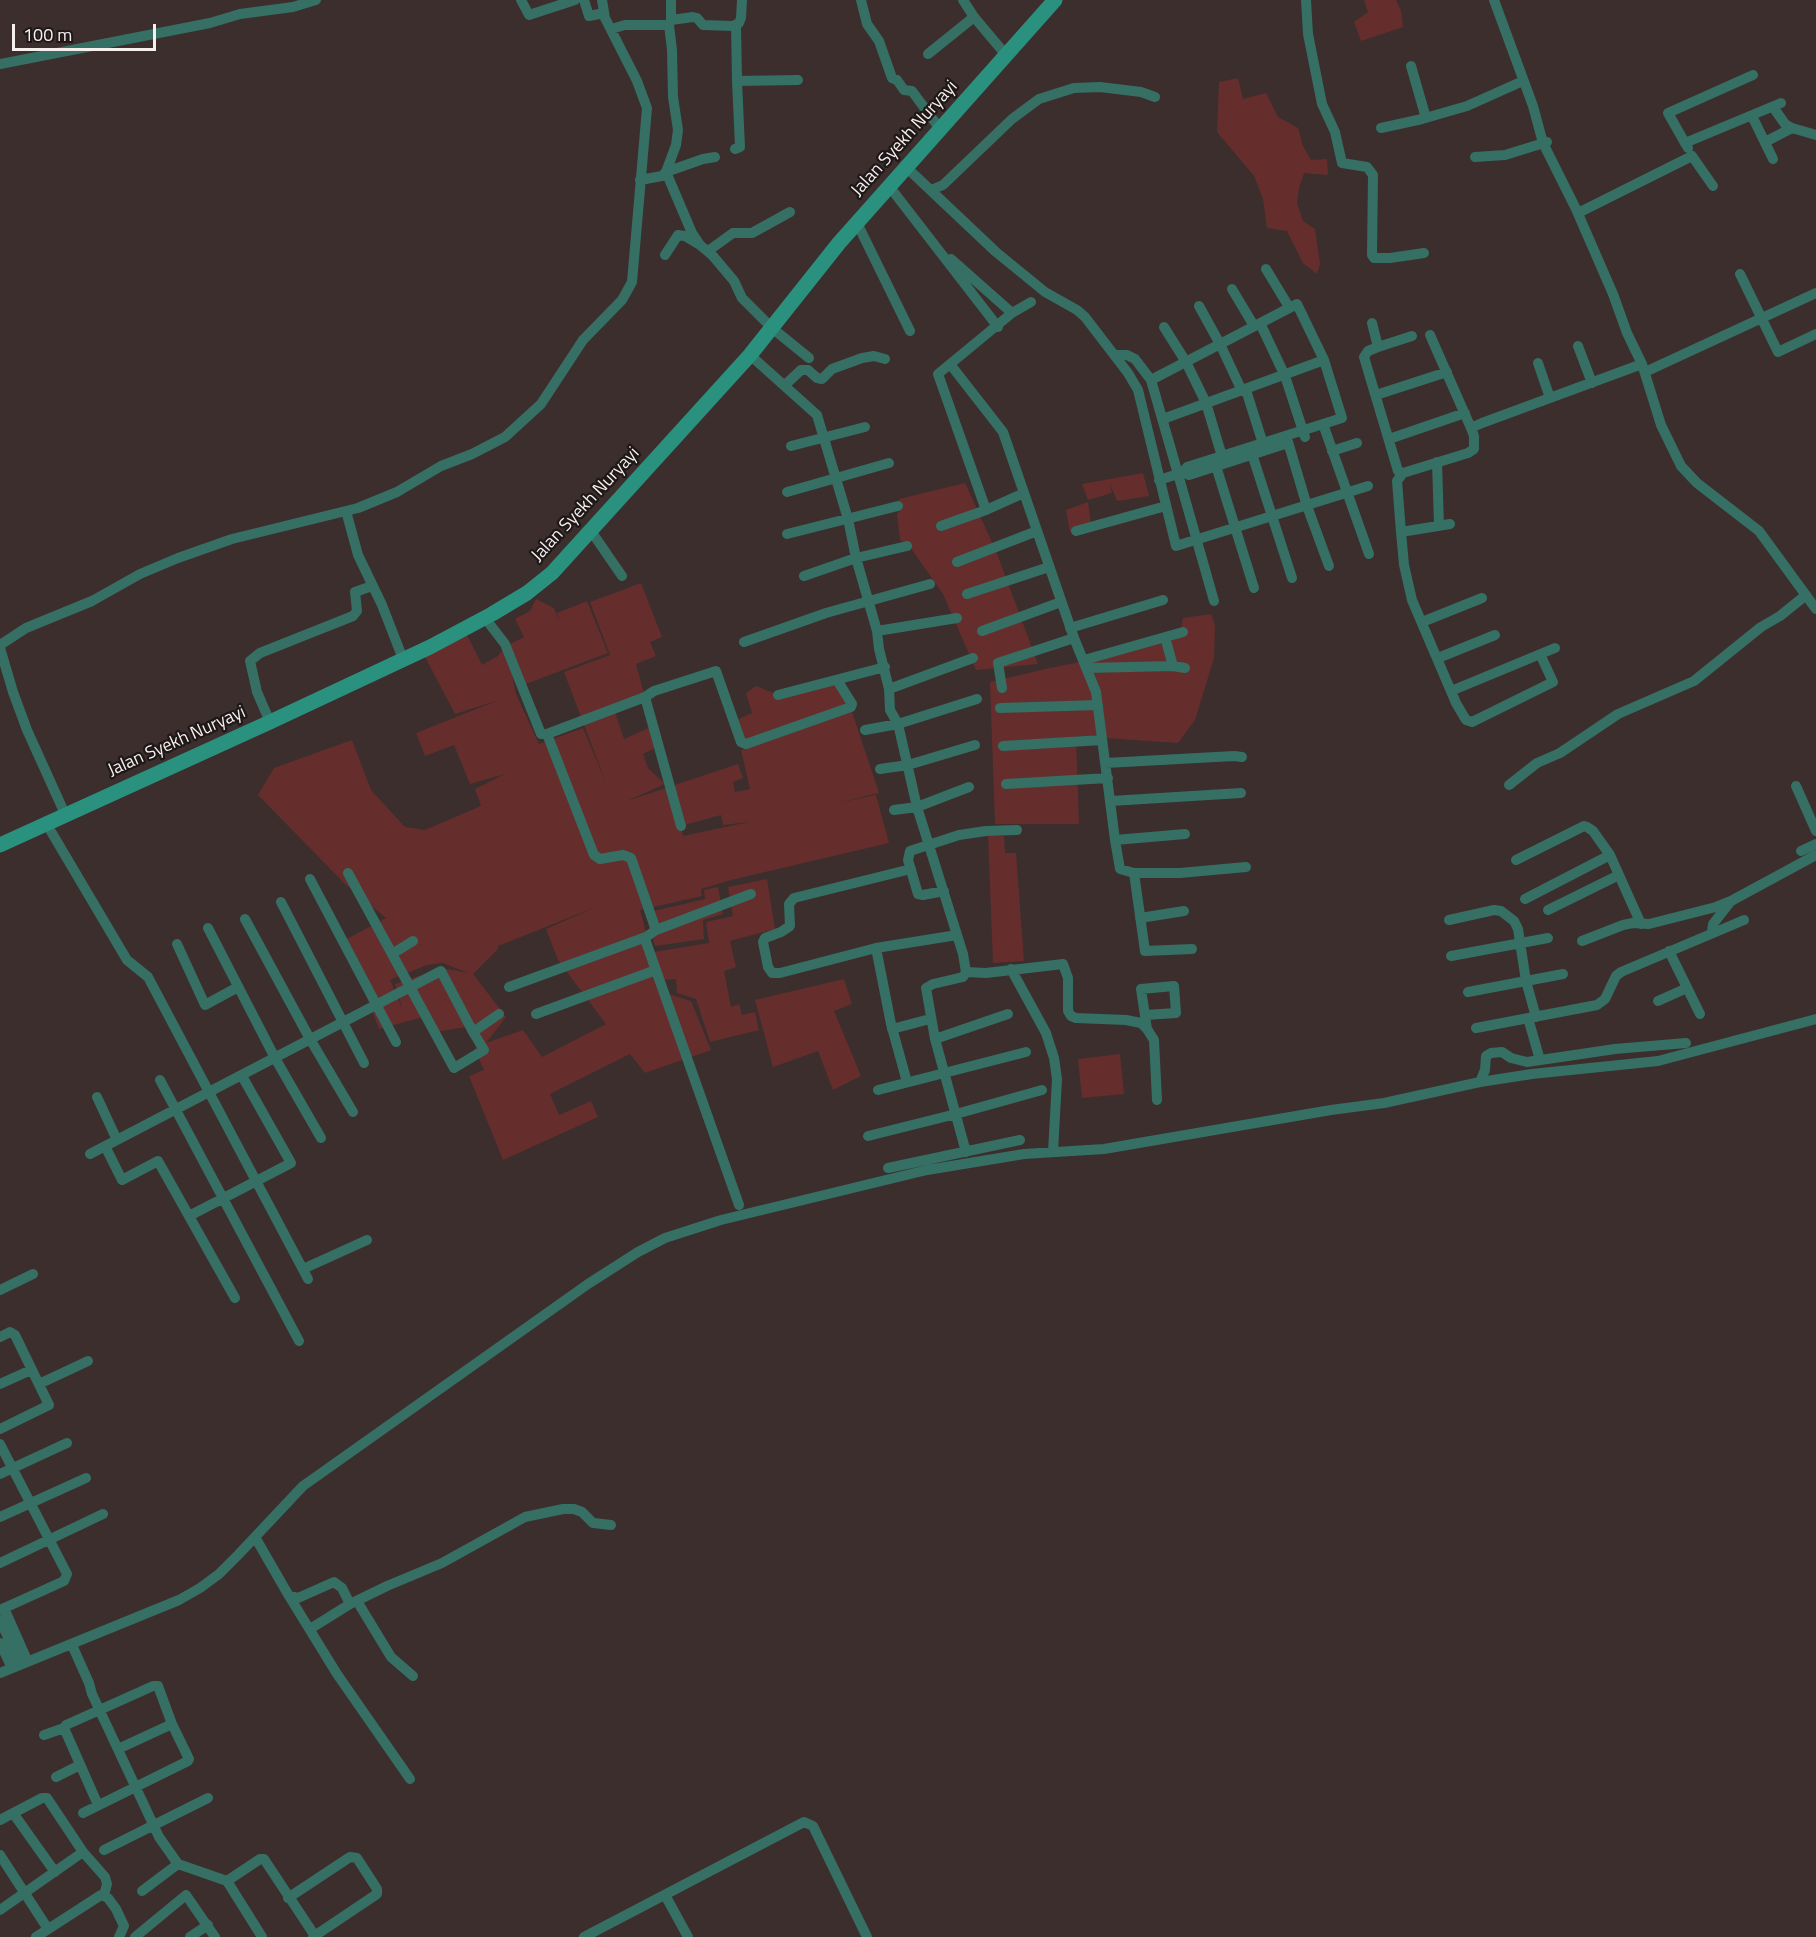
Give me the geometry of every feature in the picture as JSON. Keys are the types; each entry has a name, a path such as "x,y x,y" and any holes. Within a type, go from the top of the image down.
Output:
{"main road":[{"name":"Jalan Syekh Nuryayi","path":"0,845 402,659 485,618 527,593 552,573 750,354 857,223 1055,0"}],"street":[{"path":"0,64 210,23 240,14 293,7 316,0"},
{"path":"521,0 529,15 557,3 575,0"},
{"path":"584,0 590,16 604,13"},
{"path":"65,814 27,730 0,646 26,628 92,601 140,574 178,558 232,539 347,514 397,492 441,466 472,454 505,437 541,404 583,340 621,300 633,282 644,179 643,160 647,108 637,81 604,13 602,0"},
{"path":"671,0 673,98 678,130 676,145 666,172 692,232 734,281 742,298 772,328 809,358"},
{"path":"735,149 740,147 736,25 741,18 742,0"},
{"path":"861,0 868,24 879,41 892,78 897,80 903,89 912,91 940,129"},
{"path":"963,0 974,17 1006,55"},
{"path":"1306,0 1308,34 1322,104 1335,132 1342,163 1367,167 1373,175 1372,255 1374,258 1390,258 1424,253"},
{"path":"1494,0 1545,142 1613,294 1627,333 1644,368 1661,425 1681,466 1697,483 1759,531 1816,609"},
{"path":"611,29 626,25 665,27 670,23 693,17 703,25 736,25"},
{"path":"928,54 974,17"},
{"path":"1411,66 1426,118"},
{"path":"1713,186 1692,156 1668,113 1753,75"},
{"path":"737,81 798,80"},
{"path":"1381,128 1467,106 1523,81"},
{"path":"931,190 943,185 1012,119 1039,99 1074,88 1100,87 1141,92 1155,97"},
{"path":"1685,143 1777,105 1785,124 1816,135"},
{"path":"1752,116 1773,159"},
{"path":"1765,142 1792,128"},
{"path":"1475,157 1505,155 1545,142"},
{"path":"1578,213 1692,156"},
{"path":"644,179 662,176 666,172 715,157"},
{"path":"906,167 996,252 1045,292 1085,317 1114,355 1138,390 1176,546 1368,486"},
{"path":"889,186 998,327"},
{"path":"704,248 733,233 752,233 790,212"},
{"path":"857,223 910,331"},
{"path":"665,255 678,235 685,236 704,248"},
{"path":"931,240 1012,313"},
{"path":"1266,268 1289,307"},
{"path":"1740,274 1778,352 1816,334"},
{"path":"1232,289 1257,324 1285,376 1304,434"},
{"path":"1472,428 1592,383 1644,368 1761,319 1816,293"},
{"path":"986,510 938,374 998,327 1012,313 1031,302"},
{"path":"1151,380 1297,304 1324,360 1342,417 1324,428 1263,446 1221,462"},
{"path":"1199,306 1244,391 1263,446"},
{"path":"1372,323 1378,347"},
{"path":"1164,327 1186,362 1206,404 1221,462 1234,529 1254,588"},
{"path":"1430,335 1472,428 1474,449 1403,473 1397,481 1404,565 1412,600 1462,716 1466,720 1472,722 1553,682 1540,654"},
{"path":"1403,473 1398,471 1364,357 1368,351 1412,336"},
{"path":"1578,346 1592,383"},
{"path":"750,354 814,411 848,519 885,667 890,710 898,724 917,807 944,891 966,972 963,977 933,984 926,988 935,1040 966,1152"},
{"path":"1114,355 1127,355 1136,359 1151,380 1180,473 1196,541 1214,601"},
{"path":"785,385 801,370 808,370 817,378 824,377 842,364 862,358 874,356 885,359"},
{"path":"1163,419 1324,360"},
{"path":"1538,363 1550,398"},
{"path":"950,364 1003,432 1072,633 1096,692 1120,869 1134,873 1180,873 1246,867"},
{"path":"1376,395 1447,372"},
{"path":"1389,439 1465,413"},
{"path":"791,446 866,427"},
{"path":"1324,428 1369,554"},
{"path":"1160,480 1180,473 1187,467 1252,454 1263,446 1288,442 1304,434"},
{"path":"1288,442 1307,506 1329,566"},
{"path":"1332,451 1357,443"},
{"path":"1252,454 1292,578"},
{"path":"1401,532 1444,525 1437,462"},
{"path":"786,492 889,463"},
{"path":"941,526 1024,493"},
{"path":"787,534 898,506"},
{"path":"1076,531 1166,506"},
{"path":"347,514 358,555 402,659"},
{"path":"591,531 622,576"},
{"path":"957,562 1037,531"},
{"path":"804,576 856,558 907,546"},
{"path":"967,594 1049,567"},
{"path":"744,642 826,613 930,584"},
{"path":"270,722 257,692 250,661 260,653 353,616 357,611 355,592 372,586"},
{"path":"1509,785 1537,763 1560,753 1618,714 1657,695 1671,693 1694,681 1761,627 1780,616 1806,595"},
{"path":"1422,622 1482,598"},
{"path":"1002,688 998,663 1163,600"},
{"path":"982,631 1061,602"},
{"path":"485,618 505,644 512,658 541,734 547,734 654,692 716,671 741,742 746,744 851,707 852,704 837,680"},
{"path":"877,631 957,618"},
{"path":"1086,664 1183,632"},
{"path":"1438,658 1495,635"},
{"path":"1165,637 1173,666"},
{"path":"1451,691 1555,648"},
{"path":"889,689 972,658"},
{"path":"1086,664 1185,668"},
{"path":"778,695 885,667"},
{"path":"645,697 681,826"},
{"path":"865,730 898,724 977,699"},
{"path":"1000,708 1098,705"},
{"path":"547,734 594,855 600,859 623,855 631,858 656,930"},
{"path":"1003,746 1102,740"},
{"path":"880,769 908,765 975,745"},
{"path":"1106,763 1242,757"},
{"path":"1006,784 1108,778"},
{"path":"1796,786 1816,831"},
{"path":"894,810 917,807 969,787"},
{"path":"1111,801 1241,793"},
{"path":"46,823 127,960 148,977 305,1274 367,1240"},
{"path":"1516,860 1584,826 1593,831 1610,855 1641,924"},
{"path":"944,891 919,895 910,869 908,856 910,851 968,833 1017,830"},
{"path":"1115,840 1185,834"},
{"path":"1801,851 1816,844"},
{"path":"1524,899 1610,855"},
{"path":"1582,941 1623,925 1649,924 1675,919 1731,901 1816,855"},
{"path":"910,869 794,898 789,904 790,926 765,938 763,942 768,967 774,974 876,948 957,935"},
{"path":"90,1154 242,1076 342,1022 376,1005 409,987 441,971 484,1050 454,1068 409,987 348,873"},
{"path":"1134,873 1145,951 1192,949"},
{"path":"1548,910 1619,875"},
{"path":"310,879 396,1041"},
{"path":"509,987 646,937 656,930 751,894"},
{"path":"1712,933 1713,924 1731,901"},
{"path":"281,902 364,1063"},
{"path":"1449,920 1494,910 1501,911 1514,921 1518,929 1540,1060"},
{"path":"1140,918 1184,911"},
{"path":"245,919 310,1040 353,1112"},
{"path":"1476,1028 1597,1005 1605,999 1616,976 1744,921"},
{"path":"208,928 275,1058 321,1138"},
{"path":"646,937 739,1205"},
{"path":"1451,956 1548,938"},
{"path":"392,954 413,941"},
{"path":"177,944 205,1005 238,987"},
{"path":"876,948 892,1029 907,1082"},
{"path":"1670,951 1700,1014"},
{"path":"966,972 986,973 1063,964 1068,978 1068,1011 1071,1016 1126,1020 1142,1023 1147,1029 1154,1040 1157,1100"},
{"path":"1011,969 1046,1033 1054,1058 1057,1089 1053,1152"},
{"path":"536,1014 656,970"},
{"path":"1468,992 1563,974"},
{"path":"1658,1001 1687,988"},
{"path":"473,1032 499,1014"},
{"path":"935,1040 1008,1014"},
{"path":"1145,1015 1147,1029"},
{"path":"892,1029 930,1019"},
{"path":"0,1673 72,1646 179,1600 219,1574 303,1486 588,1284 638,1252 665,1238 721,1220 896,1177 1024,1154 1104,1149 1310,1113 1355,1108 1480,1082 1600,1066 1658,1061 1816,1019"},
{"path":"1480,1082 1485,1070 1486,1056 1491,1053 1502,1052 1510,1058 1527,1062 1639,1046 1686,1043"},
{"path":"878,1090 1026,1052"},
{"path":"189,1215 291,1162 242,1076"},
{"path":"160,1080 299,1341"},
{"path":"868,1136 1042,1090"},
{"path":"97,1097 117,1140"},
{"path":"888,1168 1020,1140"},
{"path":"105,1146 122,1180 158,1161 189,1215 223,1287 235,1298"},
{"path":"0,1290 33,1274"},
{"path":"0,1429 49,1405 15,1335 10,1332 1,1332"},
{"path":"39,1384 88,1361"},
{"path":"0,1384 31,1370"},
{"path":"0,1474 68,1443"},
{"path":"0,1444 11,1469 66,1570 66,1580 2,1609 20,1664"},
{"path":"0,1517 86,1478"},
{"path":"309,1629 387,1586 442,1563 525,1517 574,1509 582,1512 593,1523 611,1525"},
{"path":"0,1563 103,1514"},
{"path":"255,1537 343,1683 410,1779"},
{"path":"289,1596 298,1598 334,1582 338,1583 391,1657 413,1676"},
{"path":"0,1620 20,1664"},
{"path":"0,1643 20,1664"},
{"path":"72,1646 89,1683 93,1686 167,1848 178,1864 227,1881 262,1937"},
{"path":"44,1735 64,1728 66,1725 155,1685 160,1689 172,1724 189,1760 83,1813"},
{"path":"121,1748 172,1724"},
{"path":"64,1728 98,1805"},
{"path":"56,1777 80,1765"},
{"path":"0,1820 42,1798 47,1798 83,1852 105,1877 107,1884 104,1895"},
{"path":"104,1850 208,1798"},
{"path":"13,1813 55,1872"},
{"path":"584,1937 797,1824 807,1822 813,1826 867,1937"},
{"path":"0,1911 83,1852"},
{"path":"0,1855 48,1929"},
{"path":"227,1881 260,1859 264,1859 288,1898 314,1936 377,1893 377,1889 357,1858 346,1859 288,1898"},
{"path":"142,1891 178,1864"},
{"path":"665,1894 688,1937"},
{"path":"36,1937 97,1896 104,1895"},
{"path":"104,1895 116,1909 124,1926 119,1937"},
{"path":"135,1937 186,1895 215,1937"},
{"path":"190,1937 208,1926"}],"shaded area":[{"path":"1364,0 1396,0 1401,11 1403,27 1361,41 1354,22 1368,12"},
{"path":"1238,78 1243,99 1266,93 1278,117 1298,128 1303,146 1311,160 1327,159 1328,175 1304,173 1297,203 1303,221 1315,229 1320,264 1317,274 1303,263 1287,231 1267,228 1263,199 1254,176 1217,132 1219,82"},
{"path":"1143,473 1149,496 1117,501 1110,484 1112,493 1088,500 1082,484"},
{"path":"965,483 996,551 1038,664 976,670 943,594 910,547 900,540 897,514 902,509 899,499"},
{"path":"1088,502 1091,525 1070,532 1066,510"},
{"path":"641,583 662,637 650,642 656,656 636,664 645,697 615,712 624,739 651,727 657,747 643,754 648,768 665,784 627,801 738,764 743,778 733,782 735,792 750,789 741,750 852,712 879,793 838,803 876,795 889,843 731,880 701,889 702,896 640,910 662,992 691,1001 711,1050 645,1073 630,1054 550,1094 559,1115 591,1101 598,1117 503,1160 469,1076 484,1070 474,1048 484,1044 472,1026 429,1033 423,1017 379,1029 345,940 386,918 346,885 258,795 274,768 352,740 371,790 405,827 425,830 481,806 475,789 505,774 470,784 454,745 425,756 416,733 499,700 455,714 423,653 466,633 482,665 498,656 504,647 524,637 515,619 530,611 536,599 554,608 560,623 557,613 587,601 608,653 518,687 512,675 516,694 539,744 583,728 606,783 564,672 610,655 590,602","holes":["721,815 723,825 749,822 683,836 681,826","596,907 546,929 558,960 606,1024 542,1057 523,1030 486,1043 506,1017 473,974 498,949 498,946","443,963 468,973 442,968 395,984 403,1010 390,980 427,965"]},
{"path":"1211,614 1215,625 1214,658 1195,720 1178,743 1076,736 1079,824 995,824 990,682 1112,656 1181,629 1183,618"},
{"path":"836,683 850,705 743,742 736,720 752,713 746,693 756,686 778,695"},
{"path":"988,835 1004,836 1005,853 1016,853 1024,961 993,963"},
{"path":"767,879 775,929 730,941 736,967 724,971 731,1007 739,1004 742,1015 755,1012 759,1030 710,1042 696,999 677,993 676,979 661,980 654,952 709,943 706,922 733,916 728,887"},
{"path":"718,887 723,914 703,920 704,939 655,946 645,913 705,899 704,890"},
{"path":"844,979 852,1004 834,1011 861,1076 833,1090 818,1051 773,1067 755,1000"},
{"path":"1120,1054 1124,1094 1082,1098 1078,1059"}]}
